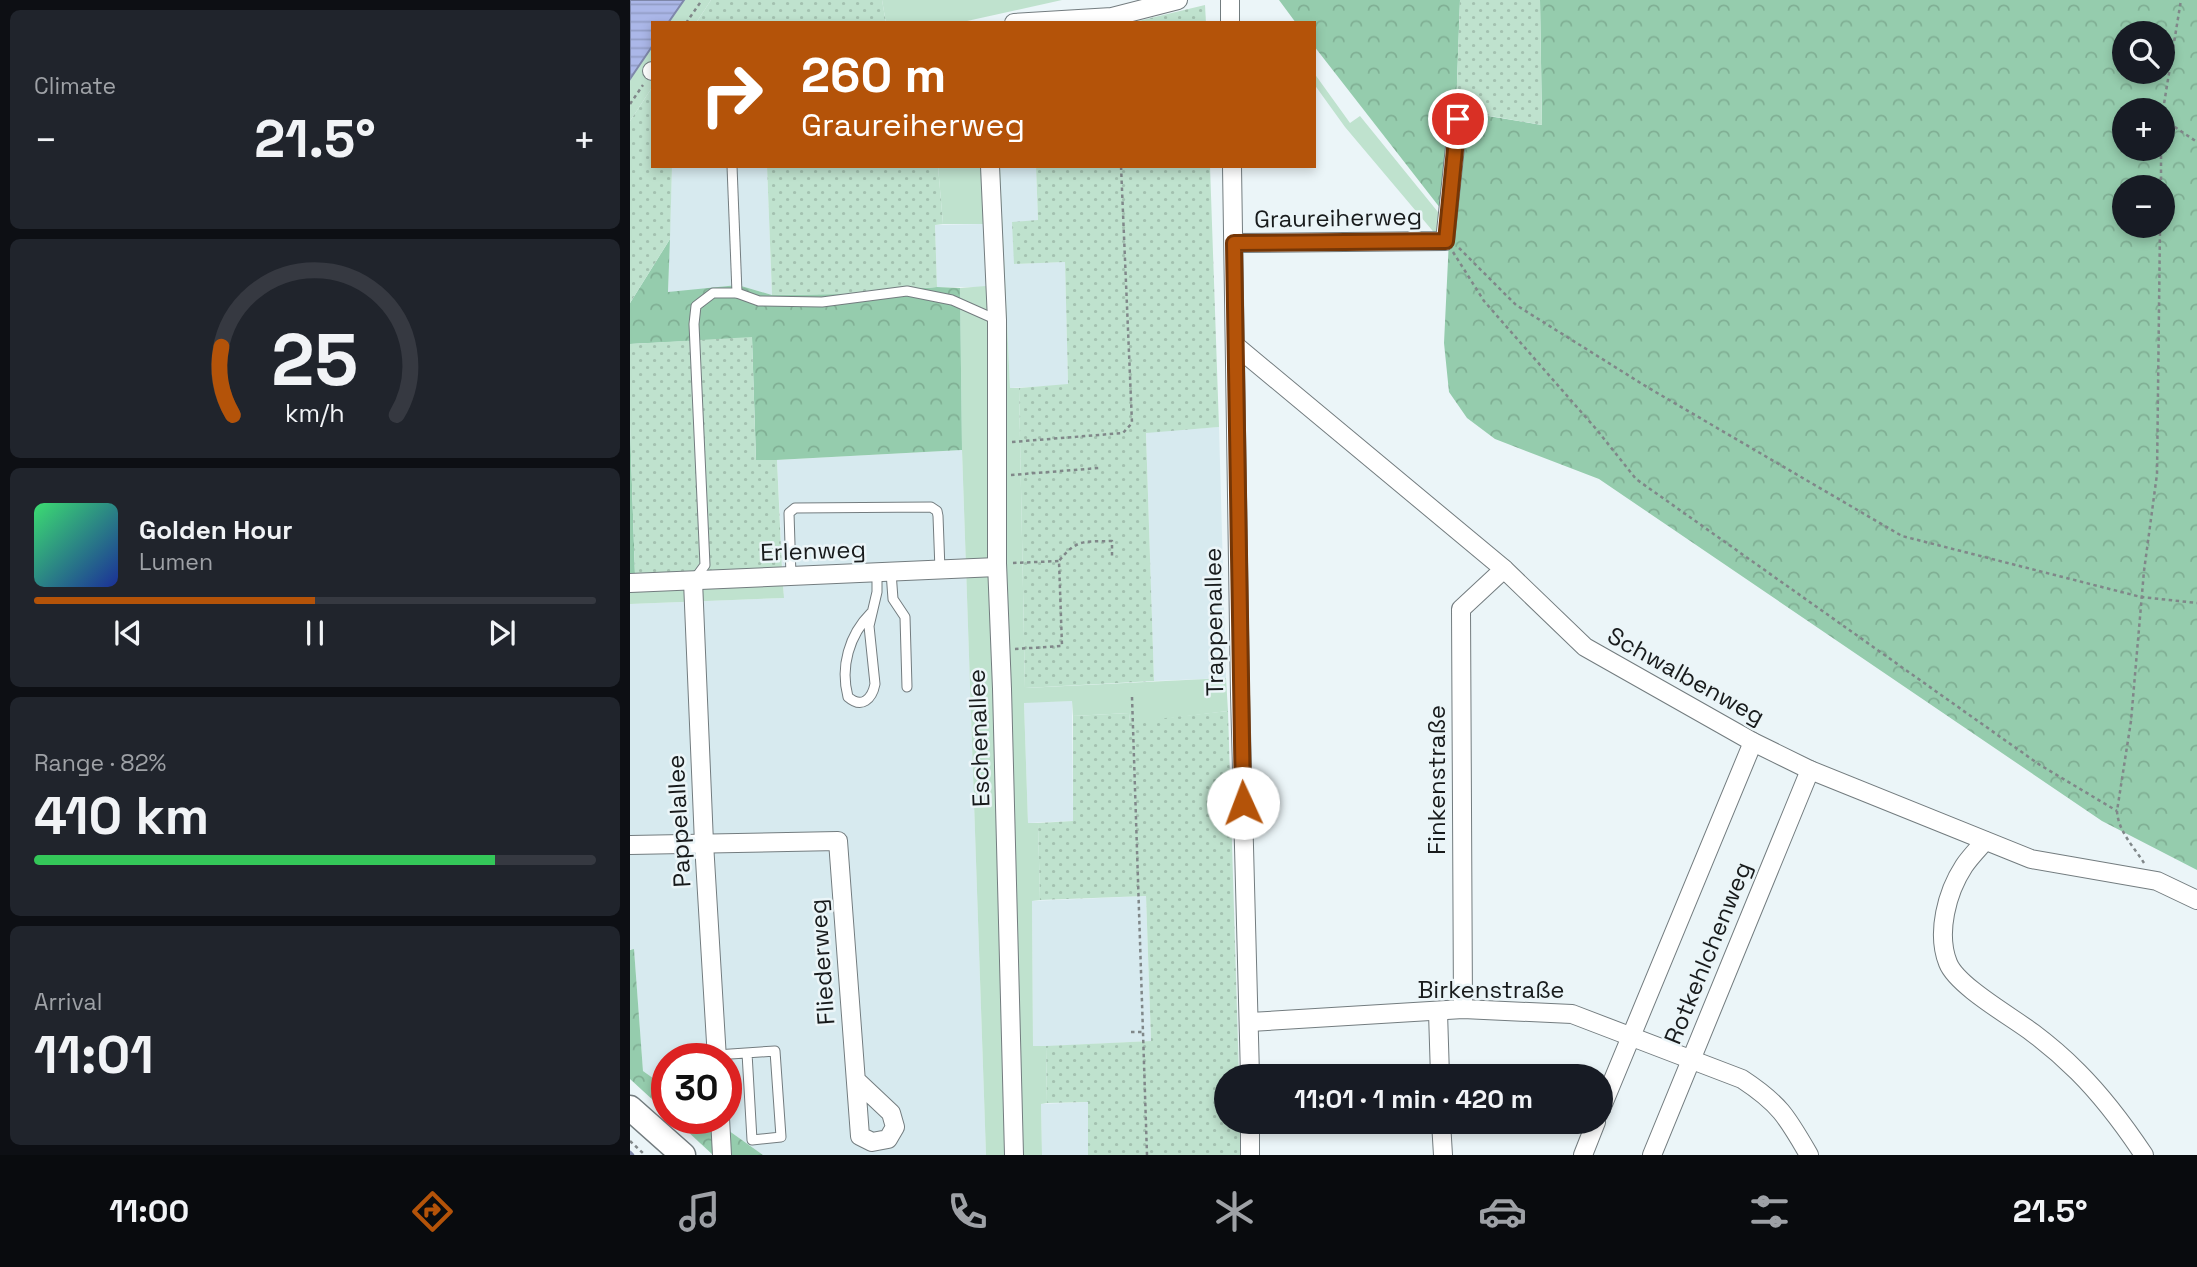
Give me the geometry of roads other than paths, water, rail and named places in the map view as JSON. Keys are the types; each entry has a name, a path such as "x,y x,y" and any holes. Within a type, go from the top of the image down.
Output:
{"main road":[{"path":"630,1108 684,1155"}],"street":[{"path":"1047,21 1112,17 1178,0"},
{"path":"1230,0 1230,21"},
{"name":"Graureiherweg","path":"1234,243 1446,241 1458,119"},
{"name":"Eschenallee","path":"990,168 997,320 997,565 1014,1155"},
{"name":"Trappenallee","path":"1232,168 1240,694 1250,1064"},
{"name":"Schwalbenweg","path":"1236,346 1504,569 1585,647 1753,742 1810,770 2031,859 2157,881 2197,900"},
{"name":"Erlenweg","path":"630,583 940,570 997,565"},
{"name":"Finkenstraße","path":"1463,1009 1461,609 1504,569"},
{"name":"Pappelallee","path":"693,581 715,1043"},
{"name":"Rotkehlchenweg","path":"1613,1080 1753,742"},
{"name":"Rotkehlchenweg","path":"1652,1155 1810,770"},
{"name":"Fliederweg","path":"704,843 838,841 856,1080"},
{"path":"1985,841 1964,866 1946,906 1942,933 1948,966 1965,985 2035,1034 2078,1072 2118,1117 2144,1155"},
{"path":"630,845 704,843"},
{"name":"Birkenstraße","path":"1250,1022 1463,1009 1572,1013 1742,1079 1767,1095 1785,1114 1809,1155"},
{"path":"1438,1012 1440,1064"},
{"path":"721,1134 722,1155"},
{"path":"1250,1134 1250,1155"},
{"path":"1442,1134 1443,1155"},
{"path":"1583,1155 1591,1134"}],"lane":[{"path":"732,168 737,293"},
{"path":"693,581 705,565 694,324 696,306 713,293 737,293 759,301 822,302 907,291 952,300 997,320"},
{"path":"791,576 789,513 795,508 931,507 937,511 938,516 940,570"},
{"path":"871,613 862,622 847,656 848,697 860,703 869,700 875,684 869,626 884,572"},
{"path":"884,572 894,599 905,617 907,687"},
{"path":"742,1054 747,1053 775,1051 781,1137 752,1140 747,1053"}],"water":[{"path":"630,0 684,0 669,21 651,21 651,48 630,79"}]}
